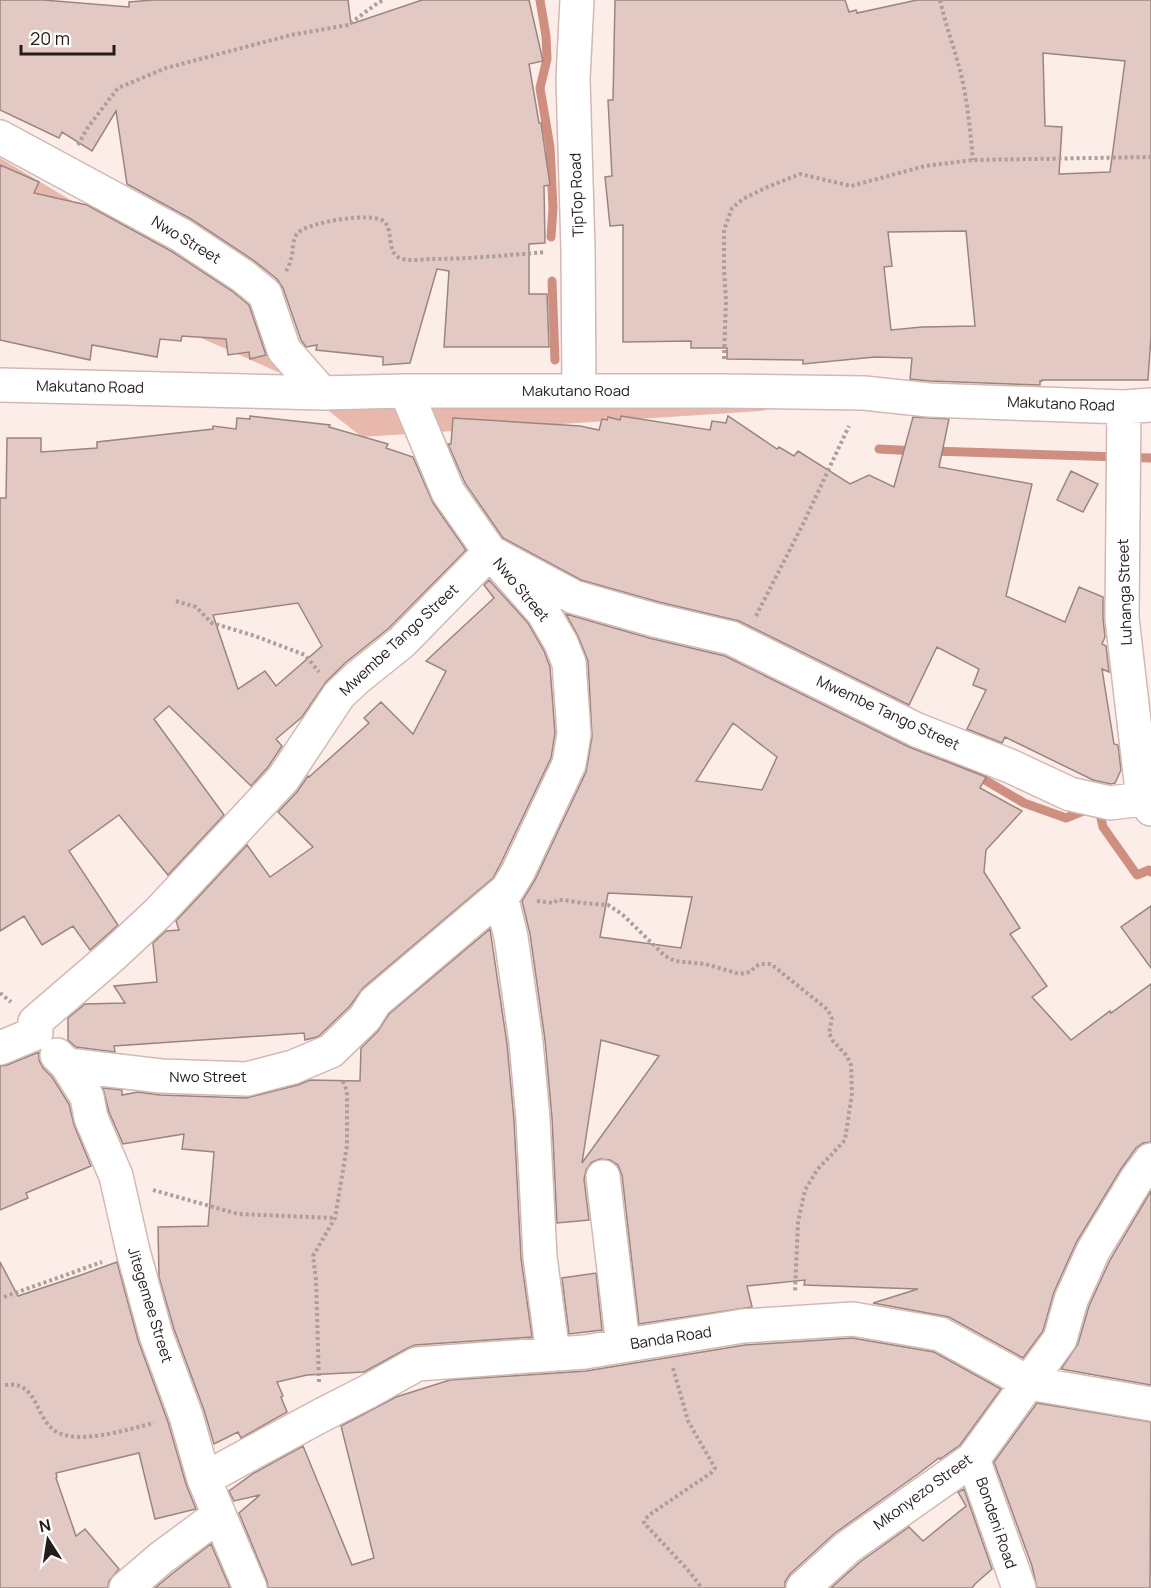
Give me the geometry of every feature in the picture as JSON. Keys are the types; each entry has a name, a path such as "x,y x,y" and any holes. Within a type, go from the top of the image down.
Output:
{"street":[{"name":"TipTop Road","path":"577,0 573,80 579,391"},
{"name":"Nwo Street","path":"0,137 181,235 243,276 265,294"},
{"path":"265,294 284,350 322,393"},
{"name":"Makutano Road","path":"0,385 322,393 406,391 864,393 929,400 1138,406"},
{"name":"Nwo Street","path":"67,1065 160,1076 247,1078 293,1067 331,1051 365,1018 375,1002 504,893 518,872 569,764 574,734 569,663 561,643 543,612 490,552 448,492 406,391"},
{"name":"Luhanga Street","path":"1138,406 1122,618 1147,804"},
{"name":"Mwembe Tango Street","path":"36,1033 35,1022 158,913 282,779 339,695 402,642 490,552 574,597 654,620 731,638 917,730 1010,766 1070,795 1110,803 1147,804"},
{"path":"504,893 526,1042 533,1119 540,1257 553,1353"},
{"path":"0,1048 36,1033"},
{"name":"Jitegemee Street","path":"36,1033 67,1065 87,1097 91,1118 116,1176 133,1251 156,1335 186,1416 204,1479 250,1588"},
{"name":"Mkonyezo Street","path":"803,1588 848,1547 973,1459 1060,1339 1071,1300 1093,1251 1136,1180 1151,1160"},
{"path":"603,1177 623,1346"},
{"name":"Banda Road","path":"204,1479 417,1364 585,1352 743,1326 853,1319 940,1334 1029,1383 1151,1404"},
{"name":"Bondeni Road","path":"973,1459 1019,1588"},
{"path":"126,1588 161,1558 219,1515"}],"path":[{"path":"64,172 88,127 118,88 166,68 291,35 348,25 385,0"},
{"path":"940,0 963,85 974,160"},
{"path":"722,391 725,352 724,230 732,208 743,199 800,174 851,186 925,166 974,160 1151,157"},
{"path":"265,294 284,274 291,259 295,235 320,223 346,219 374,217 384,221 393,252 399,258 408,260 578,249"},
{"path":"731,638 746,634 803,524 864,393"},
{"path":"176,601 195,607 212,623 305,655 339,695"},
{"path":"504,893 554,903 563,900 608,905 622,914 665,956 675,961 705,964 740,974 750,972 761,964 771,964 828,1010 832,1019 829,1033 847,1056 851,1065 852,1093 845,1140 817,1170 805,1190 798,1222 794,1322"},
{"path":"320,1416 314,1256 335,1218 347,1146 347,1091 331,1051"},
{"path":"116,1176 131,1184 238,1214 335,1218"},
{"path":"4,1297 133,1251"},
{"path":"666,1338 688,1421 715,1468 652,1513 644,1523 702,1588"},
{"path":"5,1385 21,1386 32,1395 49,1426 71,1437 98,1436 186,1416"}],"shaded area":[{"path":"0,158 248,311 288,362 311,386 788,403 761,411 362,437 280,373 0,249"}],"building":[{"path":"0,0 43,0 129,7 129,2 153,0 348,0 351,24 422,0 529,0 543,61 529,64 550,185 544,186 545,243 529,244 529,294 547,294 549,347 444,347 449,271 437,269 410,363 383,365 383,357 316,350 317,345 306,347 301,340 283,288 277,279 253,260 191,219 127,184 116,111 92,151 62,132 59,138 0,110"},
{"path":"615,0 845,0 849,12 856,10 857,13 917,0 1151,0 1151,336 1148,380 1042,380 1040,385 930,381 910,379 912,358 875,357 803,364 803,360 727,359 727,348 691,348 691,341 623,342 623,225 610,226 605,177 612,176 608,100 613,100","holes":["1043,53 1125,61 1110,172 1059,174 1062,127 1045,126","966,231 975,326 891,330 884,267 892,266 888,232"]},
{"path":"0,165 39,182 34,193 87,205 171,251 232,291 249,305 266,355 250,359 249,352 228,355 226,339 182,336 181,341 160,339 157,357 92,345 90,360 0,340"},
{"path":"250,416 330,425 329,427 388,444 386,448 413,457 433,503 466,550 389,628 345,663 326,682 302,717 276,739 282,746 251,786 169,706 154,719 224,815 168,875 119,815 69,851 118,925 90,950 73,926 42,945 24,916 0,931 0,498 6,498 7,438 41,438 41,452 97,448 97,442 213,429 213,426 236,429 237,418 250,419","holes":["298,603 322,646 276,686 265,671 238,689 213,615"]},
{"path":"621,416 710,430 712,421 726,423 728,416 777,449 779,447 794,456 798,451 850,484 869,475 894,487 913,417 949,419 939,467 1032,484 1006,596 1065,622 1079,587 1103,597 1105,637 1102,644 1106,646 1109,672 1102,669 1114,744 1118,745 1121,770 1115,783 1093,780 1005,737 1002,743 967,729 986,690 973,685 979,669 937,647 909,705 739,621 581,580 503,538 465,483 448,444 451,444 453,418 580,426 599,430 602,419 607,420 608,417 620,420"},
{"path":"1071,471 1098,484 1083,512 1057,500"},
{"path":"489,580 528,623 544,651 550,667 555,733 551,758 493,878 363,988 350,1006 317,1037 305,1040 304,1033 114,1046 115,1052 76,1047 68,1040 68,1018 85,1004 125,1003 114,986 157,982 153,943 166,931 179,930 176,921 247,845 270,877 313,847 278,812 308,776 369,723 364,718 381,702 413,734 446,671 426,661 494,598 484,585"},
{"path":"566,614 649,638 725,656 909,747 986,777 980,788 1022,811 986,850 984,872 1020,928 1010,934 1047,986 1032,997 1071,1040 1151,984 1151,1142 1143,1143 1136,1148 1077,1241 1054,1292 1043,1331 1023,1358 949,1317 873,1303 918,1289 804,1285 805,1280 747,1286 752,1307 639,1324 622,1175 618,1165 610,1160 600,1159 592,1162 586,1170 584,1179 589,1220 557,1223 552,1118 545,1040 530,934 522,901 535,880 586,772 592,737 588,661","holes":["733,723 777,757 762,790 696,781","608,893 692,897 681,948 600,937","601,1040 659,1056 582,1163"]},
{"path":"1151,906 1151,968 1121,927"},
{"path":"490,929 507,1044 514,1120 521,1258 532,1337 415,1345 364,1372 307,1375 277,1382 287,1412 241,1438 238,1432 214,1444 174,1329 159,1277 158,1227 208,1226 214,1152 182,1149 184,1134 123,1144 109,1112 103,1088 122,1090 122,1095 138,1092 246,1098 310,1080 360,1081 361,1048 378,1031 389,1014"},
{"path":"39,1052 39,1060 43,1068 52,1077 69,1104 74,1125 91,1166 26,1193 28,1198 0,1210 0,1066"},
{"path":"1151,1191 1151,1385 1061,1369 1078,1344 1089,1306 1110,1260"},
{"path":"0,1262 18,1296 117,1262 138,1340 196,1509 155,1519 139,1453 56,1473 76,1536 85,1529 119,1569 109,1581 108,1588 0,1588"},
{"path":"596,1273 602,1330 569,1334 562,1278"},
{"path":"852,1338 934,1352 1001,1389 960,1445 835,1533 790,1574 785,1582 785,1588 268,1588 239,1513 260,1495 234,1501 229,1491 254,1473 303,1446 352,1565 374,1558 341,1426 396,1397 450,1380 586,1371 745,1345"},
{"path":"1037,1403 1151,1422 1150,1588 1037,1588 1032,1566 994,1462"},
{"path":"964,1489 992,1569 972,1588 831,1588 860,1562 909,1527 923,1541 966,1506 958,1492"},
{"path":"211,1544 230,1588 155,1588 173,1573"}],"waterway":[{"path":"540,0 546,36 547,59 540,88 550,147 553,208 551,237"},
{"path":"552,281 555,360"},
{"path":"879,449 916,451"},
{"path":"933,451 1151,458"},
{"path":"946,757 1024,803 1066,818 1098,805 1103,827 1137,875 1149,870 1151,872"}]}
